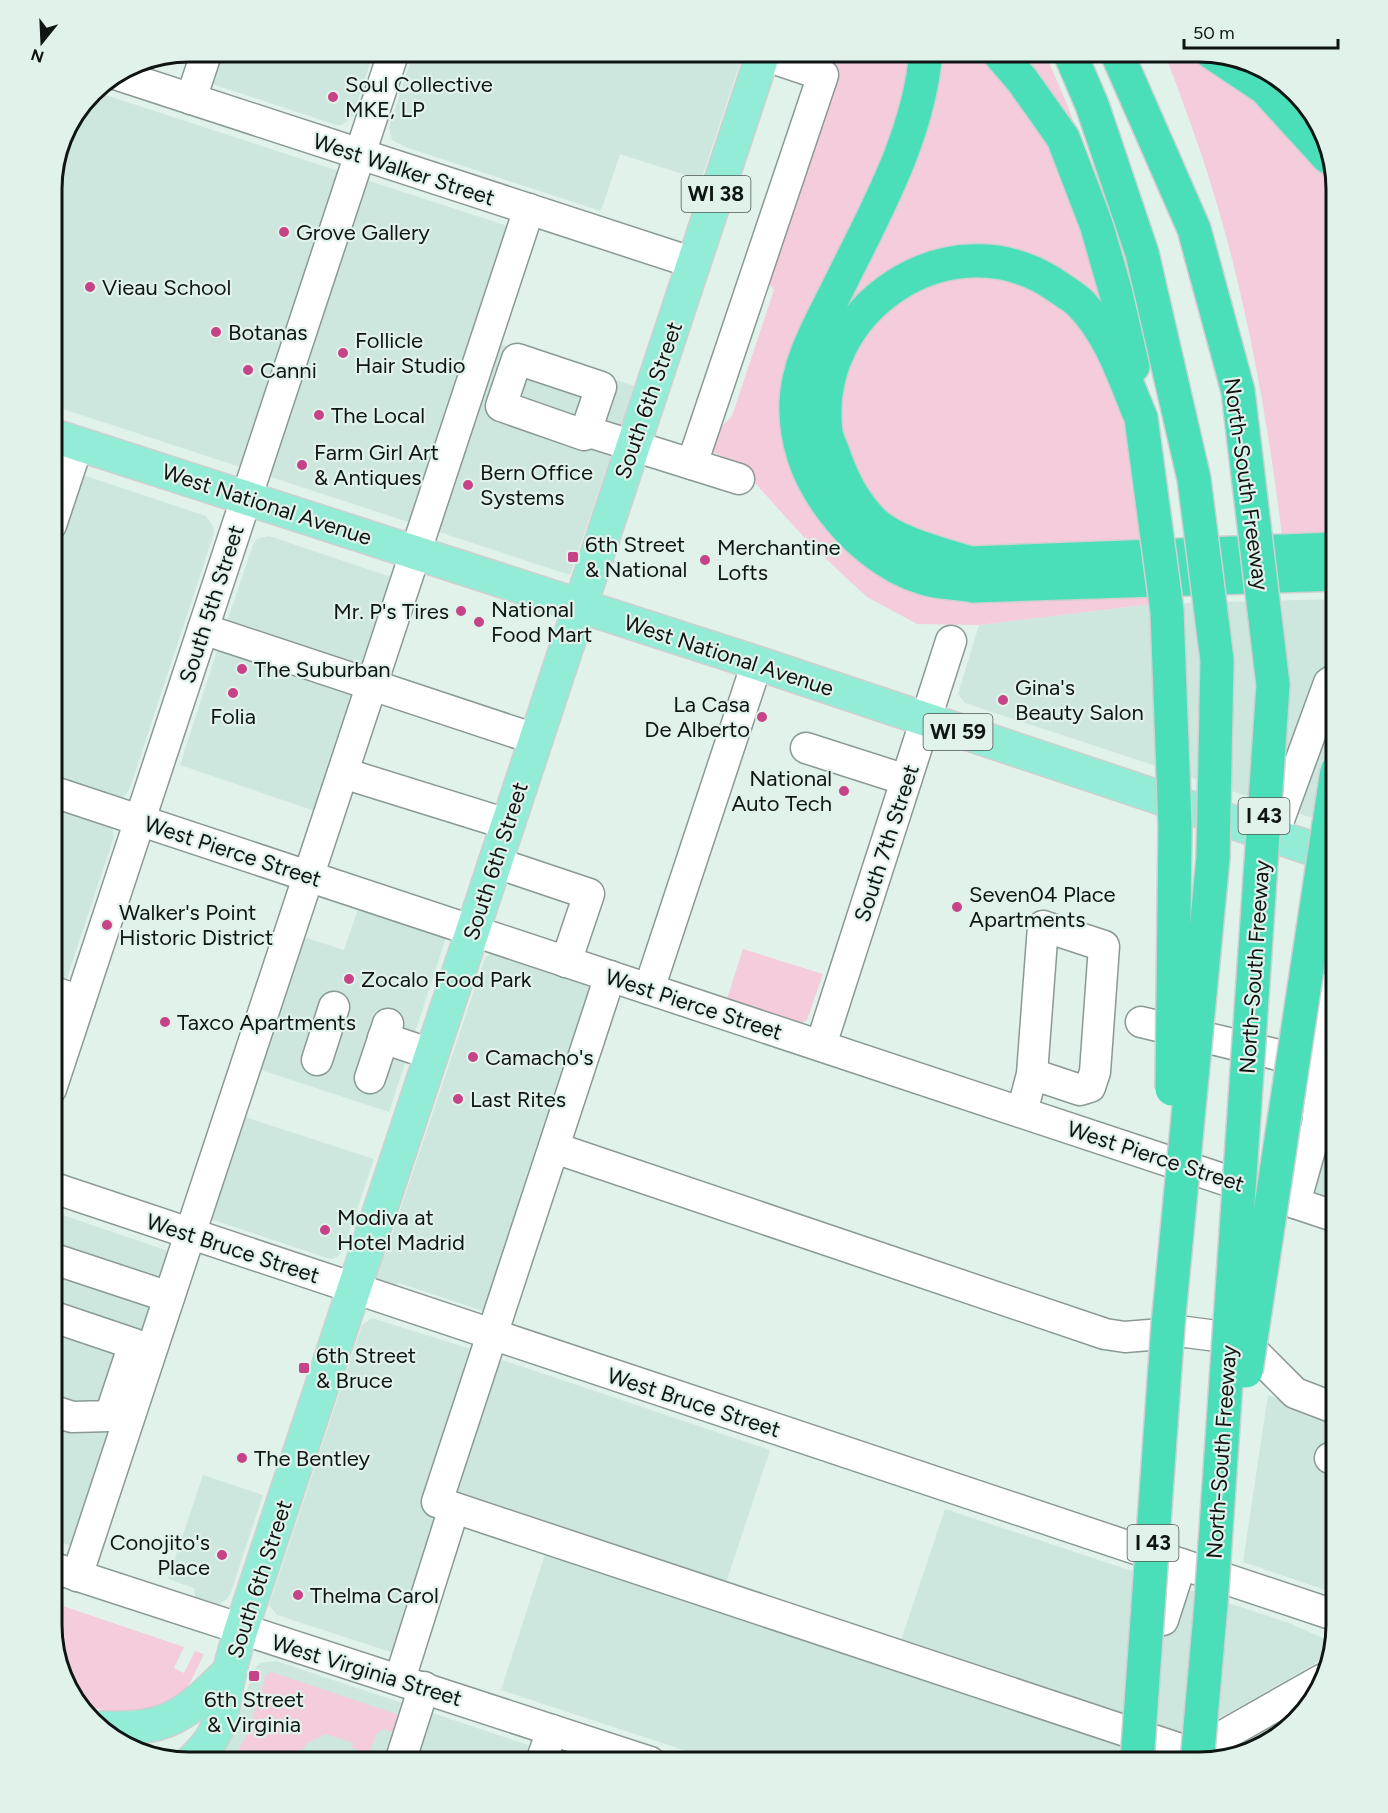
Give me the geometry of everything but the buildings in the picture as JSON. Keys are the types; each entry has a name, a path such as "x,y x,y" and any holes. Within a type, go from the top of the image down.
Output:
{"highway":[{"path":"924,62 916,105 897,166 807,351 796,400 798,444 816,487 848,532 880,556 923,578 973,585 1326,574"},
{"path":"1006,62 1063,138 1096,224 1129,338 1167,611 1175,826 1168,1325"},
{"name":"I 43","path":"1074,62 1092,105 1142,253 1194,479 1217,660 1213,858 1168,1325 1138,1752"},
{"name":"North-South Freeway","path":"1121,62 1194,229 1238,391 1273,685 1211,1605 1189,1752"},
{"path":"1230,65 1265,88 1321,150"},
{"path":"1141,418 1108,340 1079,302 1038,275 998,262 965,261 936,266 898,283 872,301 845,336 828,380 826,432 843,481 875,523 917,547 970,562 1326,549"},
{"path":"1211,1605 1326,844"}],"main road":[{"name":"South 6th Street","path":"203,1752 224,1714 229,1672 241,1630 760,62"},
{"name":"West National Avenue","path":"65,440 757,663 1326,853"},
{"name":"South 6th Street","path":"116,1728 135,1729 158,1725 192,1708 229,1672"}],"street":[{"path":"191,99 203,62"},
{"name":"South 5th Street","path":"62,1032 80,1001 390,62"},
{"path":"692,464 823,75 788,62"},
{"name":"West Walker Street","path":"126,78 694,263"},
{"path":"64,1572 169,1297 530,210"},
{"path":"517,358 600,387 585,431 584,435 501,406 517,358"},
{"path":"479,362 512,374"},
{"path":"585,431 633,444 739,479"},
{"path":"62,458 65,440"},
{"path":"203,629 535,740"},
{"name":"South 7th Street","path":"820,1045 951,641"},
{"path":"649,989 757,663"},
{"path":"1273,836 1326,691"},
{"path":"806,748 906,780"},
{"path":"343,772 507,824"},
{"name":"West Pierce Street","path":"62,795 1326,1213"},
{"path":"494,862 589,894 566,962"},
{"path":"1022,1112 1032,1074 1043,926 1104,946 1095,1072 1089,1087 1080,1090 1032,1074"},
{"path":"610,976 437,1502 1168,1752"},
{"path":"62,995 80,1001"},
{"path":"317,1060 334,1007"},
{"path":"1141,1022 1322,1065"},
{"path":"370,1078 386,1031 431,1054"},
{"path":"1295,1203 1317,1125 1326,1032"},
{"path":"555,1148 1106,1334 1125,1337 1186,1332 1217,1336 1254,1352 1295,1393 1326,1405"},
{"name":"West Bruce Street","path":"62,1191 1326,1612"},
{"path":"62,1261 169,1297"},
{"path":"62,1320 134,1344 110,1416 72,1417 62,1414"},
{"path":"403,1752 422,1686 454,1508"},
{"path":"1163,1620 1181,1564"},
{"name":"West Virginia Street","path":"64,1572 422,1686 619,1752"},
{"path":"420,1752 422,1686"},
{"path":"1208,1751 1243,1737 1305,1695"},
{"path":"544,1752 552,1730"}],"shaded area":[{"path":"209,62 370,62 353,116 342,125 336,125 203,81"},
{"path":"410,62 740,62 701,180 620,154 601,211 408,148 392,140 389,127"},
{"path":"806,62 912,62 904,113 817,310 813,509 1152,594 1152,604 979,625 917,624 867,597 811,545 736,462 708,450 713,435 732,416 774,290 764,277 832,71"},
{"path":"938,62 988,62 1038,121 1065,170 1084,217 1121,338 1116,339 1074,284 1020,257 962,253 906,270 859,305 826,354 816,415 833,484 850,512 873,536 900,554 931,566 956,571 980,572 1139,566 1140,574 996,577 935,571 907,563 882,550 860,532 840,507 823,475 814,445 811,413 818,366 839,314 907,167 932,91"},
{"path":"1024,62 1049,62 1069,109 1090,173"},
{"path":"1168,62 1201,62 1222,73 1297,137 1325,173 1326,542 1283,544 1259,383 1243,304 1223,225"},
{"path":"104,95 514,228 491,341 635,386 570,575 62,409 62,180 71,140 78,125 93,105"},
{"path":"977,272 1048,292 1096,339 1129,427 1148,548 995,553 924,541 866,498 840,435 844,368 884,308 917,287"},
{"path":"74,472 206,516 213,526 214,533 130,788 125,796 117,799 62,782 62,509"},
{"path":"269,536 397,579 365,677 224,630 253,545 257,539"},
{"path":"1326,599 1326,689 1274,805 965,703 958,694 979,625 1152,604"},
{"path":"218,648 359,695 321,813 180,765"},
{"path":"1326,719 1326,822 1294,812"},
{"path":"62,809 112,825 114,837 62,993"},
{"path":"359,906 445,935 445,941 389,1112 255,1068 297,935 344,950"},
{"path":"743,949 823,974 807,1020 797,1025 726,1002"},
{"path":"495,952 600,988 495,1315 399,1283 389,1288 373,1280 375,1261 385,1255 485,957"},
{"path":"1326,1067 1326,1197 1294,1186"},
{"path":"239,1115 374,1159 343,1251 337,1257 330,1259 204,1217"},
{"path":"62,1215 171,1252 74,1547 62,1543"},
{"path":"372,1318 477,1351 429,1513 436,1519 397,1654 277,1615 269,1605 362,1325"},
{"path":"502,1360 770,1450 724,1589 446,1498 498,1364"},
{"path":"1268,1395 1326,1415 1326,1590 1243,1562"},
{"path":"203,1475 263,1495 231,1592 227,1599 215,1606 196,1604 194,1588 168,1579"},
{"path":"945,1509 1289,1623 1325,1639 1322,1660 1179,1741 898,1649"},
{"path":"546,1551 1149,1752 690,1752 501,1690"},
{"path":"62,1606 184,1647 174,1668 184,1673 195,1651 204,1654 191,1681 181,1695 171,1703 145,1712 93,1708 83,1695 68,1666 63,1642"},
{"path":"276,1661 549,1752 219,1752 233,1729 255,1668 260,1663"},
{"path":"271,1672 408,1718 400,1735 383,1729 376,1735 370,1752 352,1748 353,1743 326,1734 305,1744 306,1747 297,1752 237,1752 247,1735 266,1675"}],"place":[{"name":"Soul Collective MKE, LP","path":"333,97"},
{"name":"Grove Gallery","path":"284,232"},
{"name":"Vieau School","path":"90,287"},
{"name":"Botanas","path":"216,332"},
{"name":"Follicle Hair Studio","path":"343,353"},
{"name":"Canni","path":"248,370"},
{"name":"The Local","path":"319,415"},
{"name":"Farm Girl Art & Antiques","path":"302,465"},
{"name":"Bern Office Systems","path":"468,485"},
{"name":"6th Street & National","path":"573,557"},
{"name":"Merchantine Lofts","path":"705,560"},
{"name":"Mr. P's Tires","path":"461,611"},
{"name":"National Food Mart","path":"479,622"},
{"name":"The Suburban","path":"242,669"},
{"name":"Folia","path":"233,693"},
{"name":"Gina's Beauty Salon","path":"1003,700"},
{"name":"La Casa De Alberto","path":"762,717"},
{"name":"National Auto Tech","path":"844,791"},
{"name":"Seven04 Place Apartments","path":"957,907"},
{"name":"Walker's Point Historic District","path":"107,925"},
{"name":"Zocalo Food Park","path":"349,979"},
{"name":"Taxco Apartments","path":"165,1022"},
{"name":"Camacho's","path":"473,1057"},
{"name":"Last Rites","path":"458,1099"},
{"name":"Modiva at Hotel Madrid","path":"325,1230"},
{"name":"6th Street & Bruce","path":"304,1368"},
{"name":"The Bentley","path":"242,1458"},
{"name":"Conojito's Place","path":"222,1555"},
{"name":"Thelma Carol","path":"298,1595"},
{"name":"6th Street & Virginia","path":"254,1676"}]}
